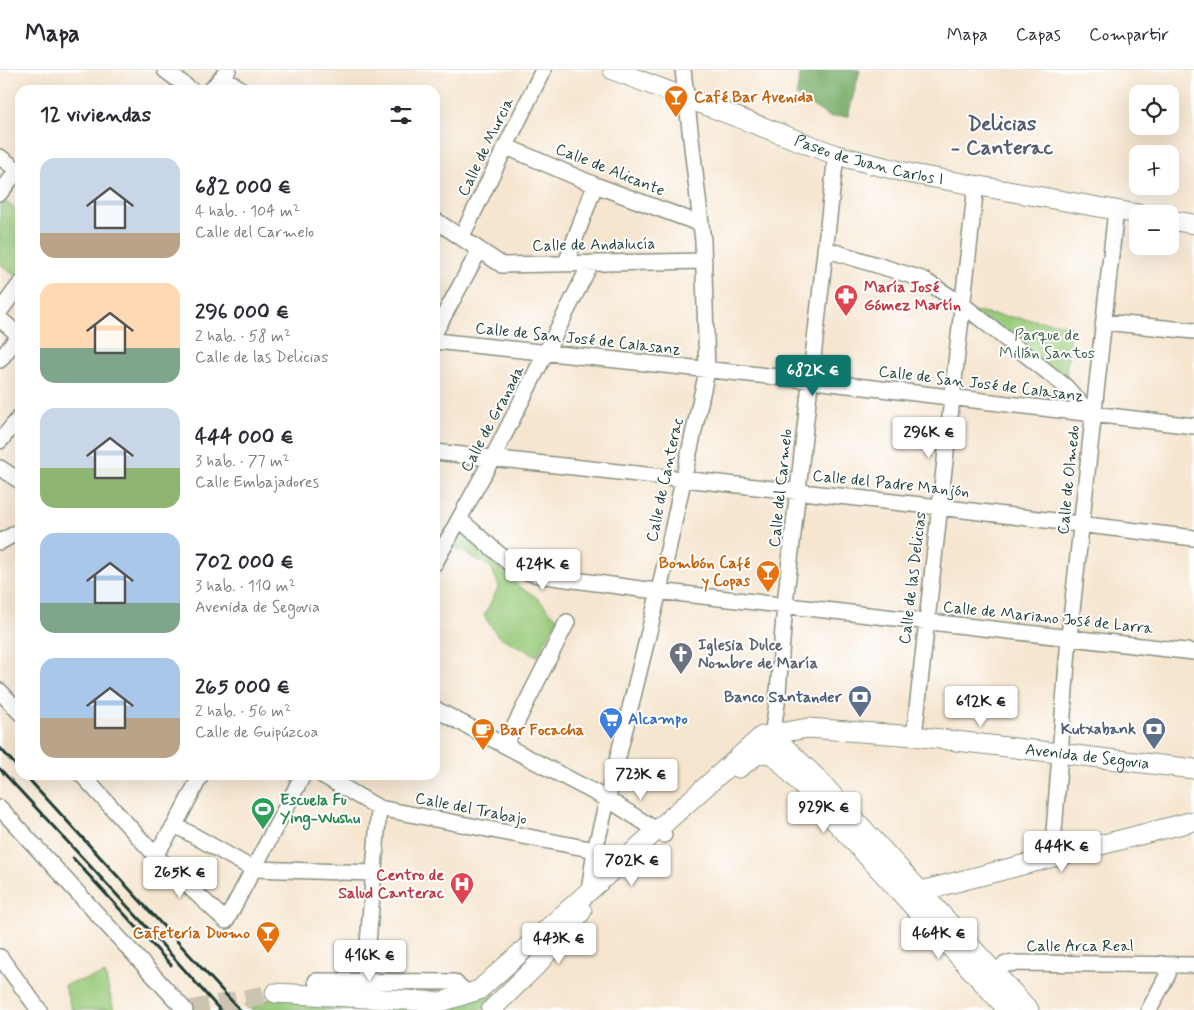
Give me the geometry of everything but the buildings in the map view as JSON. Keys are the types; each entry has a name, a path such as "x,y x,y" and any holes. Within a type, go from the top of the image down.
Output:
{"main road":[{"name":"Paseo de Juan Carlos I","path":"613,70 836,156 904,172 1129,212"},
{"path":"1179,222 1194,224"},
{"name":"Avenida de Segovia","path":"491,1010 539,963 577,916 755,739 808,728 914,736 1194,769"},
{"path":"772,735 772,748 776,758 896,886 1008,1010"},
{"path":"772,735 798,758 1029,1010"},
{"name":"Avenida de Segovia","path":"275,993 441,1002 469,994 486,984 617,865 661,832 753,756 765,752 776,758"},
{"path":"896,886 913,892 921,891 1194,821"}],"street":[{"path":"165,70 184,85"},
{"name":"Calle de Murcia","path":"461,238 543,70"},
{"name":"Calle de Canterac","path":"589,890 595,850 659,591 707,371 704,261 688,100 683,70"},
{"path":"215,85 225,74 237,85"},
{"name":"Calle de Alicante","path":"506,147 595,185 701,224"},
{"name":"Calle del Carmelo","path":"772,735 777,704 785,604 799,491 809,381 836,156"},
{"path":"0,157 15,169"},
{"path":"0,192 15,176"},
{"path":"566,263 595,185"},
{"name":"Calle de las Delicias","path":"914,736 950,398 976,185"},
{"name":"Calle de Olmedo","path":"1052,858 1058,754 1082,524 1089,414 1104,322 1116,210"},
{"name":"Calle de Andalucía","path":"440,223 502,265 704,261"},
{"path":"825,249 922,278 962,304 1065,386 1089,414"},
{"path":"440,324 482,253"},
{"name":"Calle de Granada","path":"440,553 492,459 591,263"},
{"path":"0,311 15,291"},
{"path":"0,319 15,331"},
{"path":"1104,322 1194,331"},
{"path":"0,360 15,341"},
{"name":"Calle de San José de Calasanz","path":"440,341 809,381 1194,426"},
{"path":"0,442 15,423"},
{"name":"Calle del Padre Manjón","path":"440,453 799,491 1194,538"},
{"path":"0,468 15,477"},
{"name":"Calle de Mariano José de Larra","path":"459,519 516,569 554,578 1194,652"},
{"path":"0,542 15,534"},
{"path":"505,745 568,622"},
{"path":"0,691 15,707"},
{"path":"440,712 608,800 661,832"},
{"path":"87,780 155,855 226,921 299,780"},
{"path":"155,855 175,825 198,780"},
{"name":"Calle del Trabajo","path":"331,780 379,808 595,850 617,865"},
{"path":"0,808 185,1010"},
{"path":"365,981 379,808"},
{"path":"175,825 253,869 374,873"},
{"path":"0,957 39,1010"},
{"name":"Calle Arca Real","path":"994,971 1006,964 1016,962 1194,965"},
{"path":"1149,1010 1168,974 1162,964"},
{"path":"994,971 992,980 995,996"},
{"path":"316,981 454,982 469,994"}],"green space":[{"path":"801,70 860,70 848,116 830,117 796,96"},
{"path":"3,200 15,209 15,275 0,264 0,204"},
{"name":"Parque de Millán Santos","path":"966,311 1071,325 1065,386 995,333 965,330"},
{"path":"461,533 518,586 535,596 558,619 537,656 498,636 484,616 499,586 491,567 453,547"},
{"path":"105,974 114,1010 72,1010 64,985"},
{"path":"489,987 497,996 482,1010 252,1010 245,1005 275,998 426,1007"}],"tunnel":[{"path":"190,1010 275,993"}],"railway":[{"path":"0,748 15,764"},
{"path":"0,769 142,922 220,1010"},
{"path":"30,780 240,1010"},
{"path":"73,858 171,965"}],"place":[{"name":"Café Bar Avenida","path":"676,118"},
{"name":"María José Gómez Martín","path":"846,317"},
{"name":"Bombón Café y Copas","path":"768,593"},
{"name":"Iglesia Dulce Nombre de María","path":"681,675"},
{"name":"Banco Santander","path":"860,718"},
{"name":"Alcampo","path":"611,740"},
{"name":"Kutxabank","path":"1154,750"},
{"name":"Bar Focacha","path":"483,751"},
{"name":"Escuela Fu Ying-Wushu","path":"263,830"},
{"name":"Centro de Salud Canterac","path":"462,905"},
{"name":"Cafetería Duomo","path":"268,954"}],"district":[{"name":"Delicias - Canterac","path":"1002,136"}]}
